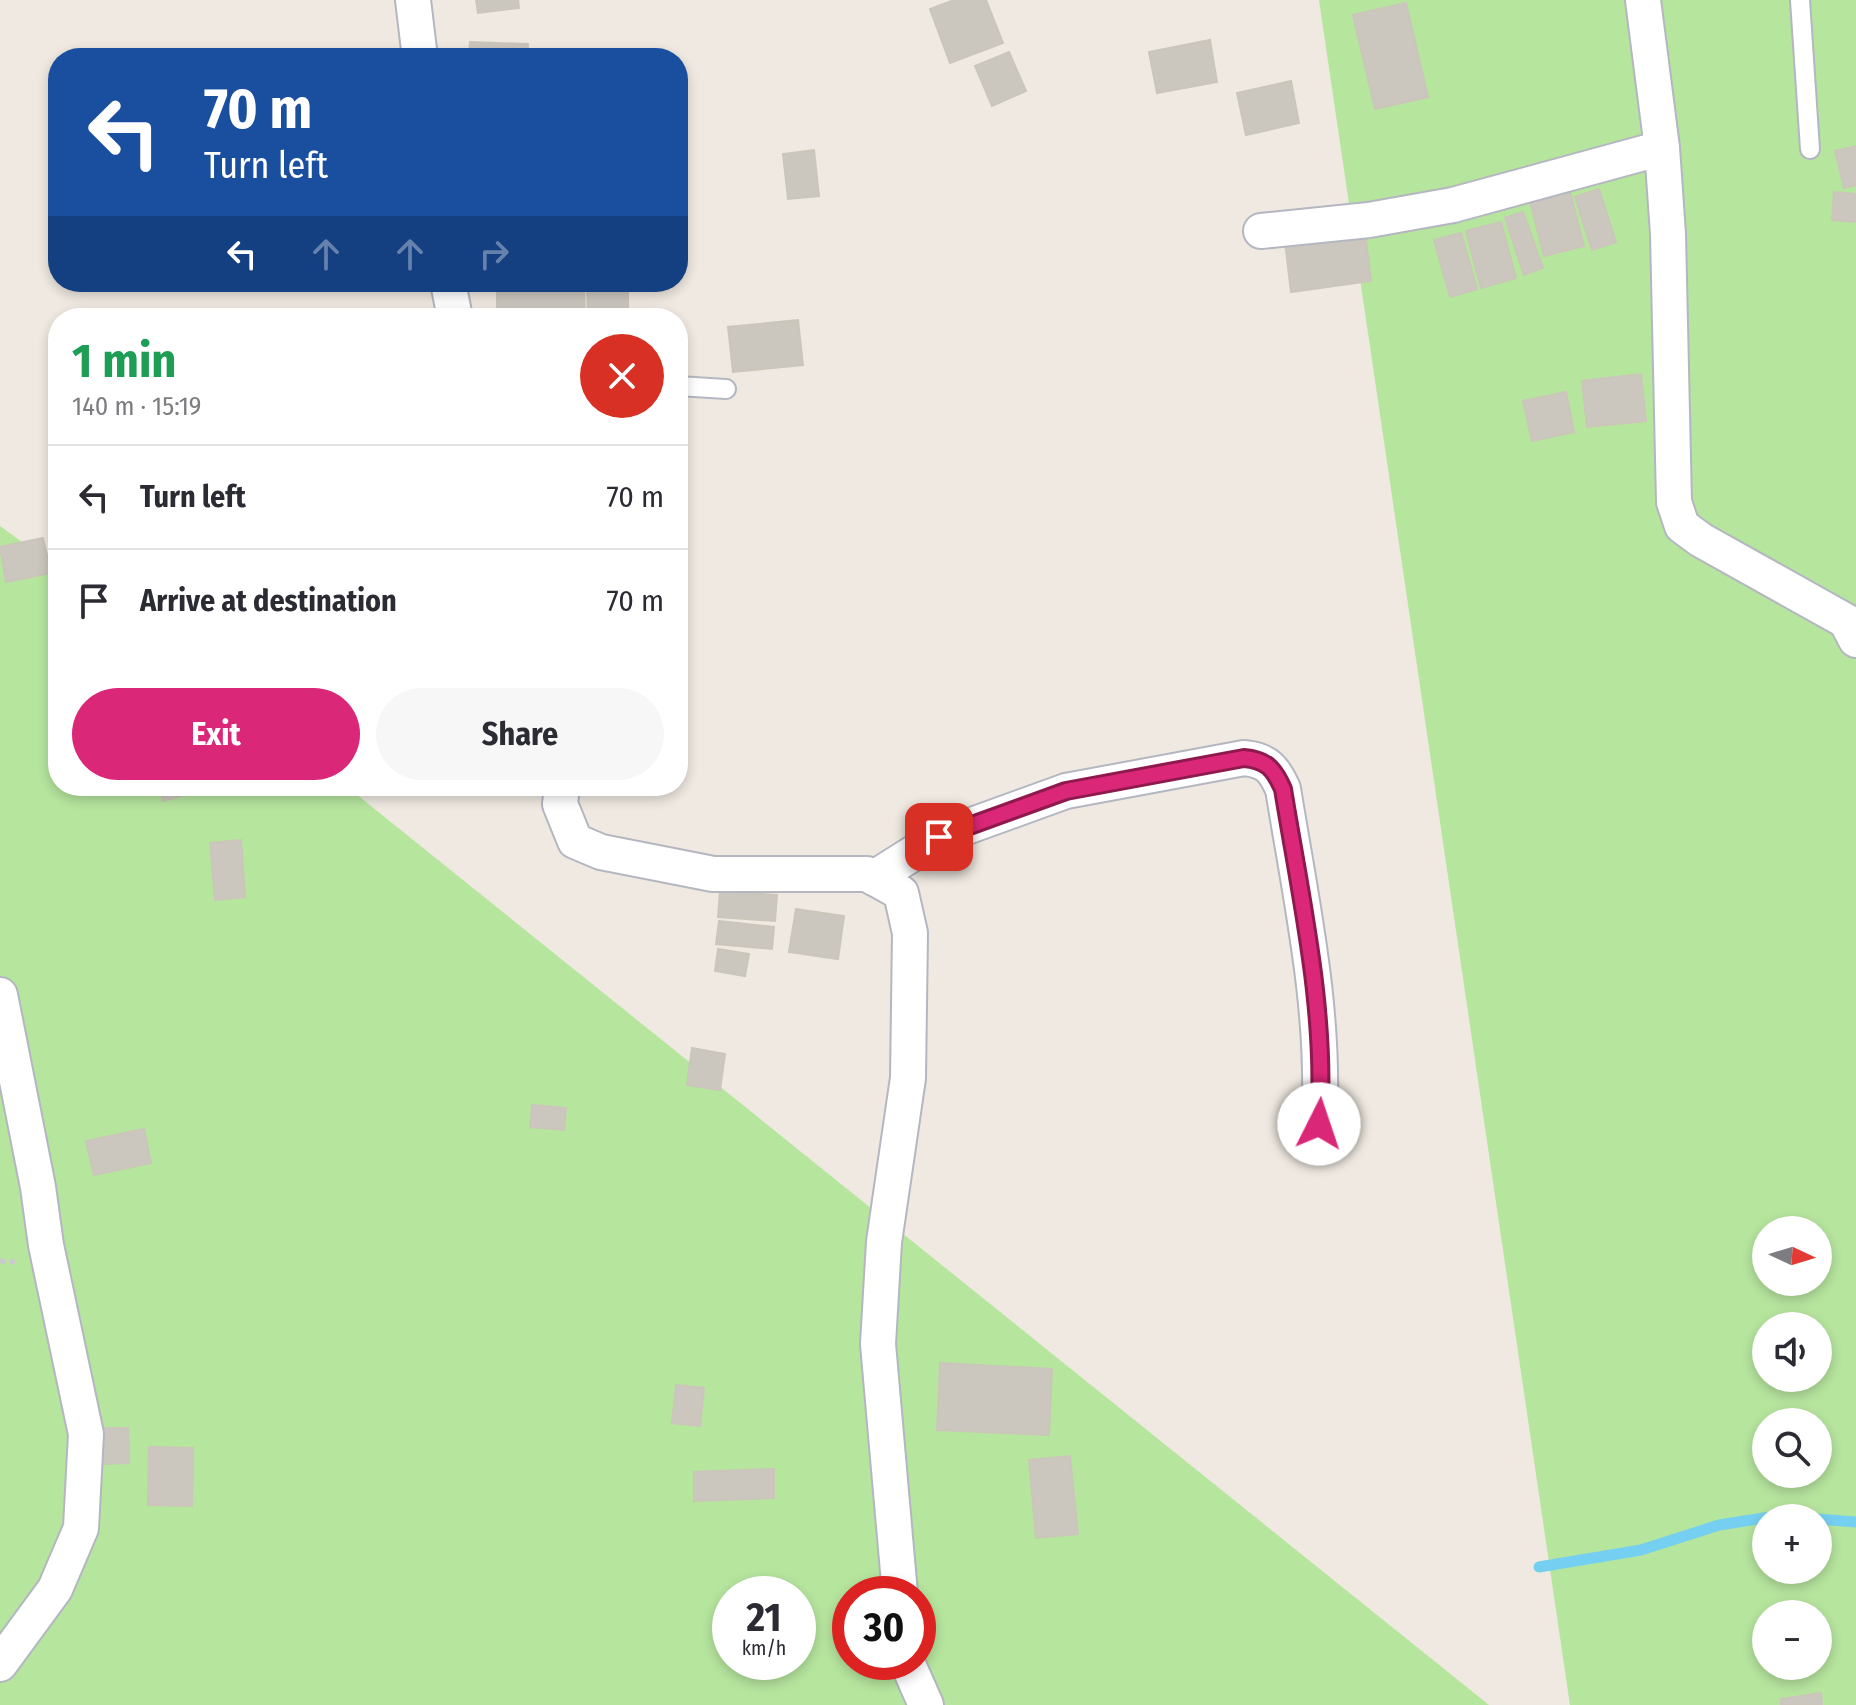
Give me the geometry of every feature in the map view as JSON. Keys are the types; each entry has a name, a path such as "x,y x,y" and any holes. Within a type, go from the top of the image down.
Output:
{"street":[{"path":"413,0 419,48"},
{"path":"1643,0 1662,148 1671,319 1674,502 1682,526 1701,540 1846,621 1856,640"},
{"path":"1261,231 1369,220 1453,205 1662,148"},
{"path":"874,878 939,837 1066,791 1244,758 1260,759 1274,769 1283,789 1317,1002 1322,1080 1319,1124"},
{"path":"561,796 560,804 575,841 601,852 713,874 867,874 901,893 910,933 908,1078 884,1242 878,1344 898,1576"},
{"path":"0,995 38,1187 46,1245 86,1434 81,1528 55,1589 0,1664"},
{"path":"915,1680 926,1705"}],"lane":[{"path":"1800,0 1810,149"},
{"path":"688,387 726,389"}],"green space":[{"path":"1319,0 1856,0 1856,1705 1570,1705"},
{"path":"0,526 48,561 48,796 358,796 1489,1705 0,1705"}],"building":[{"path":"476,0 518,0 519,8 478,13"},
{"path":"954,0 986,0 1003,43 950,63 930,9"},
{"path":"1406,3 1428,97 1375,109 1353,15"},
{"path":"1210,40 1217,82 1157,93 1149,52"},
{"path":"470,42 528,44 528,48 470,48"},
{"path":"1009,52 1026,91 992,106 975,66"},
{"path":"1291,81 1299,123 1246,135 1237,93"},
{"path":"1856,146 1856,185 1844,188 1835,151"},
{"path":"814,150 819,196 788,199 783,154"},
{"path":"1599,189 1616,242 1592,250 1575,197"},
{"path":"1570,192 1584,246 1544,256 1530,202"},
{"path":"1834,192 1856,194 1856,222 1832,220"},
{"path":"1523,212 1543,268 1524,275 1505,218"},
{"path":"1501,222 1516,278 1481,288 1466,231"},
{"path":"1365,232 1371,281 1291,292 1285,242"},
{"path":"1461,233 1477,289 1450,297 1434,240"},
{"path":"497,292 584,292 585,308 497,308"},
{"path":"587,292 628,292 628,308 588,308"},
{"path":"798,320 803,365 733,372 728,327"},
{"path":"1641,374 1646,421 1587,427 1582,381"},
{"path":"1566,392 1574,432 1532,441 1523,401"},
{"path":"43,538 48,574 6,582 0,547"},
{"path":"162,796 181,796 163,801"},
{"path":"241,840 245,897 215,900 210,843"},
{"path":"720,891 777,895 775,921 718,917"},
{"path":"796,909 844,916 838,959 789,952"},
{"path":"719,921 774,927 772,949 716,944"},
{"path":"718,949 749,954 745,976 715,971"},
{"path":"692,1048 725,1054 720,1090 687,1085"},
{"path":"532,1105 566,1108 564,1130 530,1127"},
{"path":"144,1129 151,1163 94,1175 86,1141"},
{"path":"940,1363 1052,1369 1049,1435 937,1430"},
{"path":"676,1385 704,1388 700,1426 672,1423"},
{"path":"102,1428 128,1428 129,1463 102,1464"},
{"path":"149,1447 193,1448 192,1506 148,1505"},
{"path":"1070,1456 1078,1534 1036,1538 1029,1460"},
{"path":"774,1469 774,1498 694,1501 694,1472"},
{"path":"1821,1693 1822,1705 1781,1705 1781,1699"}],"waterway":[{"path":"1539,1567 1641,1550 1719,1525 1752,1520"},
{"path":"1832,1520 1856,1522"}],"route":[{"path":"939,837 1066,791 1111,781 1244,758 1260,759 1274,769 1283,789 1317,1002 1322,1080 1319,1124"}]}
